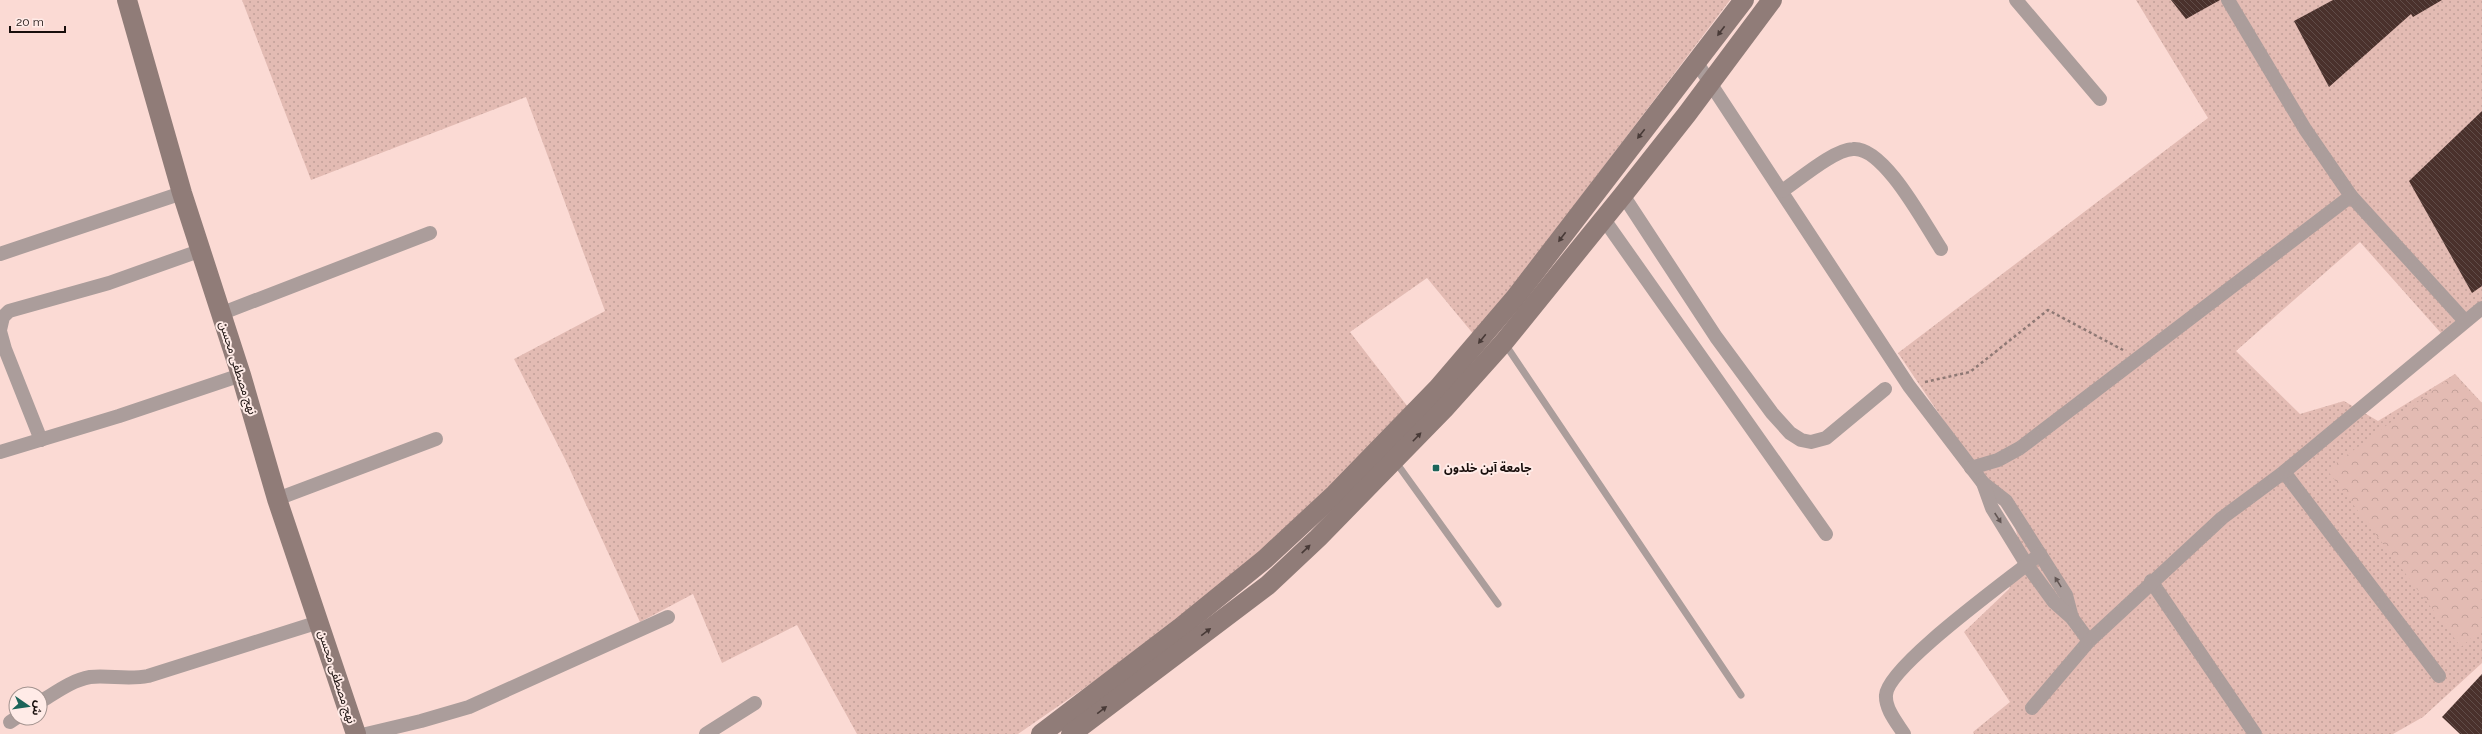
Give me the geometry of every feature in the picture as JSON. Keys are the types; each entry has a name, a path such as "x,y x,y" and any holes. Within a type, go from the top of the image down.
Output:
{"main road":[{"name":"نهج مصطفى محسن","path":"127,0 182,193 202,250 220,314 241,375 277,499 356,734"},
{"path":"1041,734 1180,628 1265,559 1351,478 1478,344 1697,63 1744,0"},
{"path":"1071,734 1268,585 1444,409 1504,342 1623,195 1772,0"}],"street":[{"path":"2016,0 2100,99"},
{"path":"2228,0 2305,128 2351,196 2465,321"},
{"path":"1697,63 1909,386 1983,483 2006,501 2066,595 2072,618"},
{"path":"1782,191 1840,152 1853,149 1868,152 1877,158 1898,184 1941,249"},
{"path":"0,254 182,193"},
{"path":"1623,195 1716,337 1772,413 1790,433 1801,440 1811,442 1826,438 1885,389"},
{"path":"1971,468 1998,460 2020,448 2139,359 2351,196"},
{"path":"1604,218 1826,534"},
{"path":"220,314 430,233"},
{"path":"41,440 5,349 0,330 2,317 9,311 109,283 202,250"},
{"path":"2032,708 2089,641 2151,582 2222,518 2284,472 2482,308"},
{"path":"0,452 241,375"},
{"path":"277,499 436,439"},
{"path":"2284,472 2439,676"},
{"path":"1983,483 1992,508 2027,565 2054,602 2072,618 2089,641"},
{"path":"1904,734 1889,710 1886,696 1888,686 1900,671 1934,639 2040,554"},
{"path":"2151,582 2255,734"},
{"path":"366,734 421,721 469,707 668,617"},
{"path":"48,697 79,680 96,677 127,679 148,676 319,622"},
{"path":"706,734 755,703"}],"lane":[{"path":"1504,342 1741,695"},
{"path":"1394,460 1498,604"}],"path":[{"path":"1909,386 1970,372 2048,310 2139,359"}],"green space":[{"path":"242,0 1730,0 1475,336 1427,278 1350,332 1408,407 1273,547 1148,644 1018,734 857,734 797,625 722,663 693,594 640,622 566,461 514,359 605,311 526,97 311,180"},
{"path":"2136,0 2482,0 2482,315 2448,341 2360,242 2236,351 2300,414 2344,401 2378,421 2455,374 2482,403 2482,663 2423,717 2393,734 1974,734 1973,732 2010,702 1964,632 2009,589 2022,556 2015,526 1898,353 2208,118"},
{"path":"2455,374 2482,409 2482,629 2461,647 2327,470"}],"building":[{"path":"2171,0 2220,0 2186,19"},
{"path":"2333,0 2442,0 2413,17 2411,14 2329,87 2294,21"},
{"path":"2482,111 2482,286 2472,293 2409,181"},
{"path":"2482,674 2482,734 2460,734 2442,717"}],"place":[{"name":"جامعة آبن خلدون","path":"1436,468"}]}
